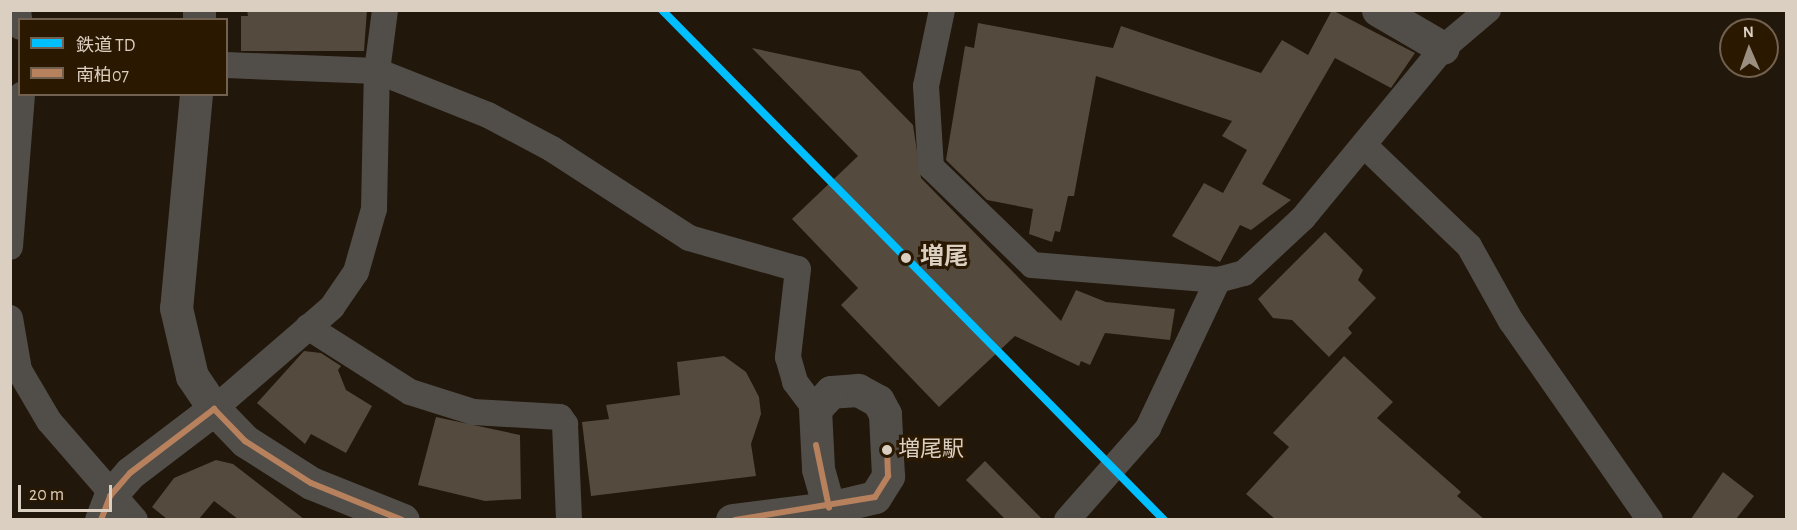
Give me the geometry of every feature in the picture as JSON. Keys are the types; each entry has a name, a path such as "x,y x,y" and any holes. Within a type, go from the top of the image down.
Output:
{"street":[{"path":"106,508 130,473 214,409 332,307 356,272 367,246 374,208 377,71 385,10"},
{"path":"942,10 926,86 931,167 1032,265 1218,280 1244,273 1303,218 1366,147 1443,48 1488,10"},
{"path":"1378,10 1443,48"},
{"path":"228,65 377,71 488,115 552,149 689,238 798,269 788,357 795,382 815,410 818,469 831,514"},
{"path":"10,247 22,96"},
{"path":"196,96 176,308 192,376 214,409 245,441 311,483 404,519"},
{"path":"1366,147 1469,246 1511,321 1650,519"},
{"path":"1067,519 1148,428 1218,280"},
{"path":"10,318 19,369 49,421 106,508 135,519"},
{"path":"308,327 410,392 473,412 560,417 565,424 569,519"},
{"path":"732,519 831,514 863,502 885,487 888,476 885,414 878,401 858,390 831,392 815,410"}],"building":[{"path":"247,10 367,10 364,51 241,51 241,16 248,16"},
{"path":"1332,10 1415,53 1391,88 1335,58 1262,184 1291,200 1251,230 1240,225 1220,262 1172,236 1204,183 1223,193 1247,150 1222,136 1232,121 1096,76 1074,196 1068,196 1060,232 1055,231 1052,242 1029,234 1033,209 987,200 946,160 965,46 974,48 978,23 1113,48 1121,26 1261,73 1282,40 1308,55"},
{"name":"増尾","path":"752,48 860,71 913,125 921,178 1061,321 1076,290 1106,302 1175,309 1170,340 1105,333 1090,365 1081,361 1079,366 1015,336 939,407 841,305 858,288 792,219 858,156"},
{"path":"1325,232 1363,270 1358,280 1376,298 1348,328 1352,333 1329,357 1292,320 1273,318 1258,299"},
{"path":"304,351 321,353 341,366 338,370 346,390 372,406 346,453 311,434 305,444 257,403"},
{"path":"724,356 746,372 759,397 761,414 751,444 756,476 591,496 582,422 609,419 606,405 680,395 677,362"},
{"path":"1344,356 1393,402 1377,418 1461,492 1457,496 1484,519 1275,519 1246,494 1289,447 1273,433"},
{"path":"436,417 520,435 521,499 485,501 418,485"},
{"path":"216,460 233,464 304,519 238,519 214,501 199,519 167,519 152,507 174,478"},
{"path":"985,461 1042,519 1005,519 966,480"},
{"path":"1723,472 1754,496 1736,519 1691,519"}],"rail line":[{"name":"TD","path":"662,10 1164,520"}],"transit line":[{"name":"南柏07","path":"214,409 245,441 311,483 402,520"},
{"name":"南柏07","path":"101,520 110,496 130,473 214,409"},
{"name":"南柏07","path":"816,445 829,508"},
{"name":"南柏07","path":"735,520 875,497 888,476 887,450"}],"place":[{"name":"増尾","path":"906,258"},
{"name":"増尾駅","path":"887,450"}]}
